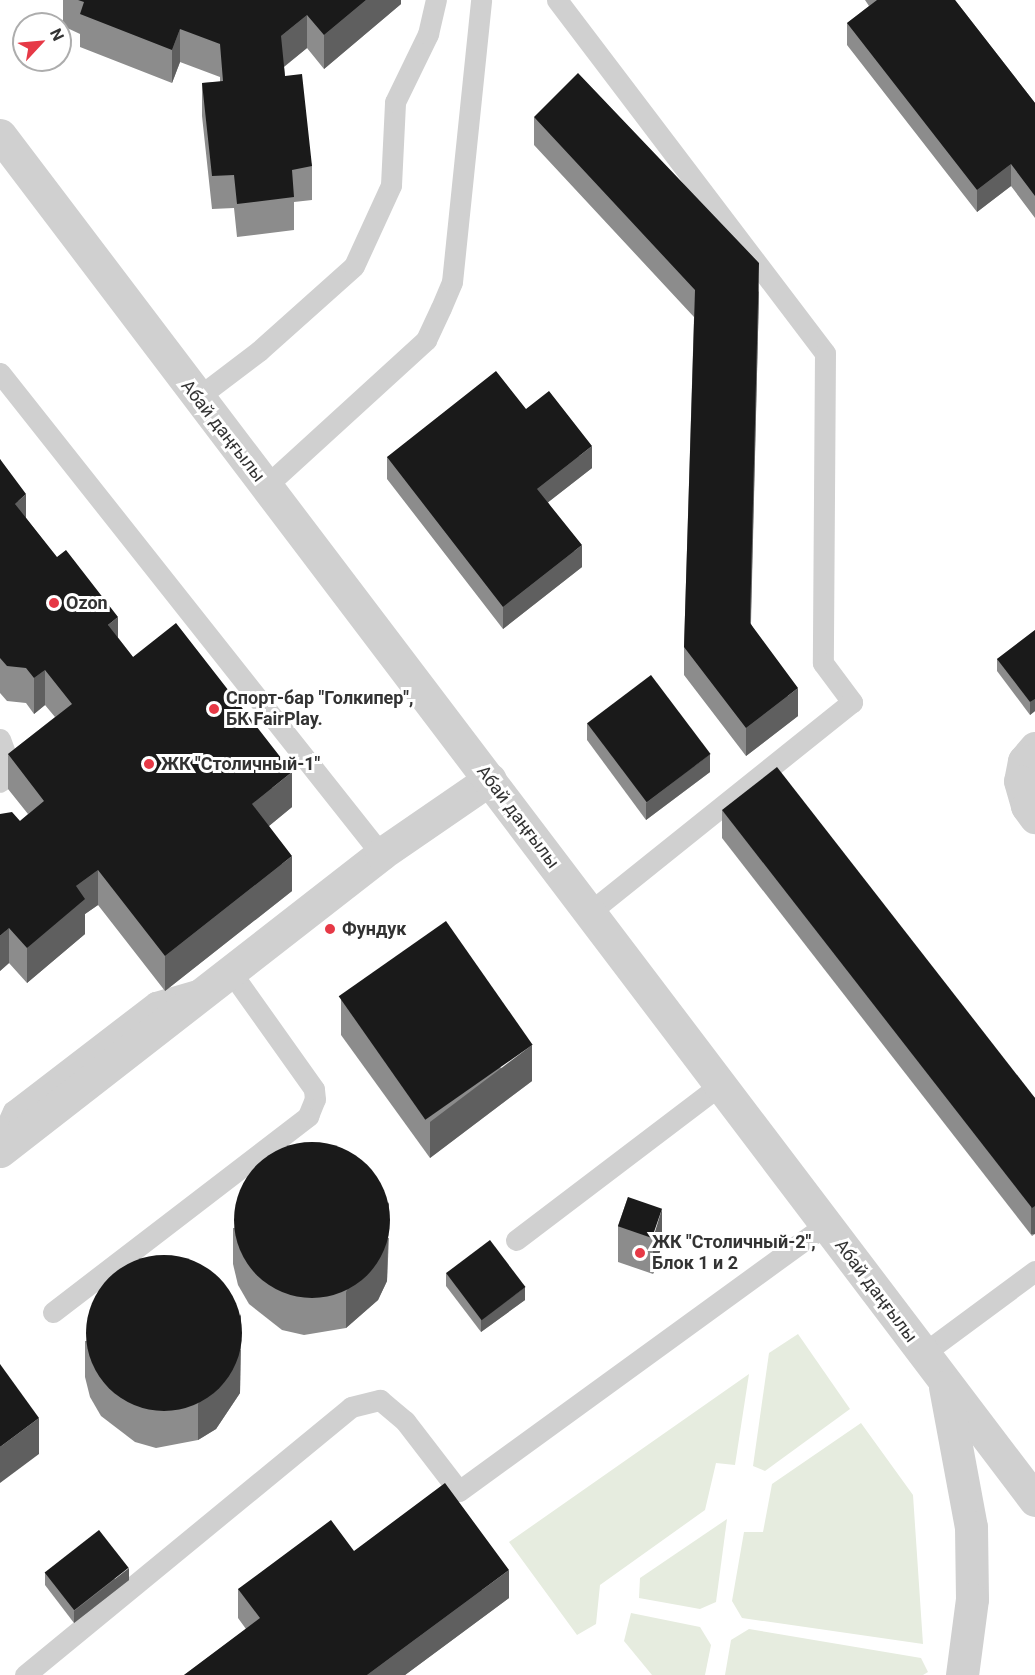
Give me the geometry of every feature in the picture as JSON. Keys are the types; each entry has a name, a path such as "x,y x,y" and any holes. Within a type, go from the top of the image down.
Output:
{"street":[{"name":"Абай даңғылы","path":"0,135 197,398 490,780 1035,1500"},
{"path":"1035,748 1024,761 1020,781 1027,806 1035,817"},
{"path":"0,1151 381,854 490,780"},
{"path":"944,1379 971,1527 972,1599 962,1675"},
{"path":"982,1430 1035,1465"}],"lane":[{"path":"197,398 259,351 354,266 391,185 395,102 428,34 436,0"},
{"path":"266,486 426,340 436,319 452,282 481,0"},
{"path":"557,0 825,353 823,663 852,702 590,913"},
{"path":"0,373 381,854"},
{"path":"0,739 9,764 0,782"},
{"path":"765,770 779,788"},
{"path":"0,1140 13,1111 155,1002 221,979 314,1089 315,1099 308,1116 53,1312"},
{"path":"516,1240 720,1085"},
{"path":"26,1675 351,1407 380,1400 405,1421 459,1491 826,1224"},
{"path":"924,1353 1035,1271"}],"shaded area":[{"path":"798,1334 850,1409 765,1471 753,1466 769,1353"},
{"path":"749,1374 735,1465 716,1463 705,1510 600,1585 596,1624 577,1635 509,1542"},
{"path":"861,1423 913,1495 923,1644 742,1618 732,1601 744,1532 763,1532 772,1484"},
{"path":"727,1519 716,1602 700,1609 639,1598 640,1578"},
{"path":"631,1613 700,1627 711,1645 705,1675 652,1675 624,1641"},
{"path":"749,1629 921,1658 928,1672 923,1675 725,1675 731,1640"}],"building":[{"path":"78,0 366,0 324,35 307,15 281,36 285,76 302,74 312,166 292,170 294,197 237,204 234,175 212,176 202,83 223,81 220,44 180,29 172,50 80,14 84,2"},
{"path":"877,0 955,0 1035,103 1035,196 1011,164 977,190 847,23"},
{"path":"578,73 759,263 750,623 798,688 746,728 684,647 695,290 534,117"},
{"path":"496,371 526,409 549,391 592,446 537,489 582,545 503,607 387,457"},
{"name":"ЖК \"Столичный-1\"","path":"0,459 26,494 15,504 57,557 66,550 118,617 108,625 133,657 176,623 292,772 252,804 292,856 165,956 98,870 76,886 85,899 27,948 9,928 0,936 0,814 12,812 20,821 44,801 8,754 72,704 45,670 34,678 26,668 7,666 0,658"},
{"path":"1035,630 1035,699 1030,702 997,659"},
{"path":"651,675 711,754 647,802 587,723"},
{"path":"777,767 1035,1098 1035,1206 1032,1208 722,810"},
{"path":"446,921 533,1045 425,1120 339,996"},
{"path":"312,1142 342,1148 367,1165 384,1190 390,1220 384,1250 367,1275 342,1292 312,1298 282,1292 257,1275 240,1250 234,1220 240,1190 257,1165 282,1148"},
{"path":"628,1197 662,1209 652,1238 618,1226"},
{"path":"490,1240 526,1287 482,1320 446,1273"},
{"path":"164,1255 194,1261 219,1278 236,1303 242,1333 236,1363 219,1388 194,1405 164,1411 134,1405 109,1388 92,1363 86,1333 92,1303 109,1278 134,1261"},
{"path":"0,1364 39,1418 0,1447"},
{"path":"445,1483 509,1570 367,1675 184,1675 260,1618 238,1589 331,1520 354,1551"},
{"path":"99,1530 129,1568 74,1610 45,1572"}],"place":[{"name":"Ozon","path":"54,603"},
{"name":"Спорт-бар \"Голкипер\", БК FairPlay.","path":"214,709"},
{"name":"ЖК \"Столичный-1\"","path":"149,764"},
{"name":"Фундук","path":"330,929"},
{"name":"ЖК \"Столичный-2\", Блок 1 и 2","path":"640,1253"}]}
